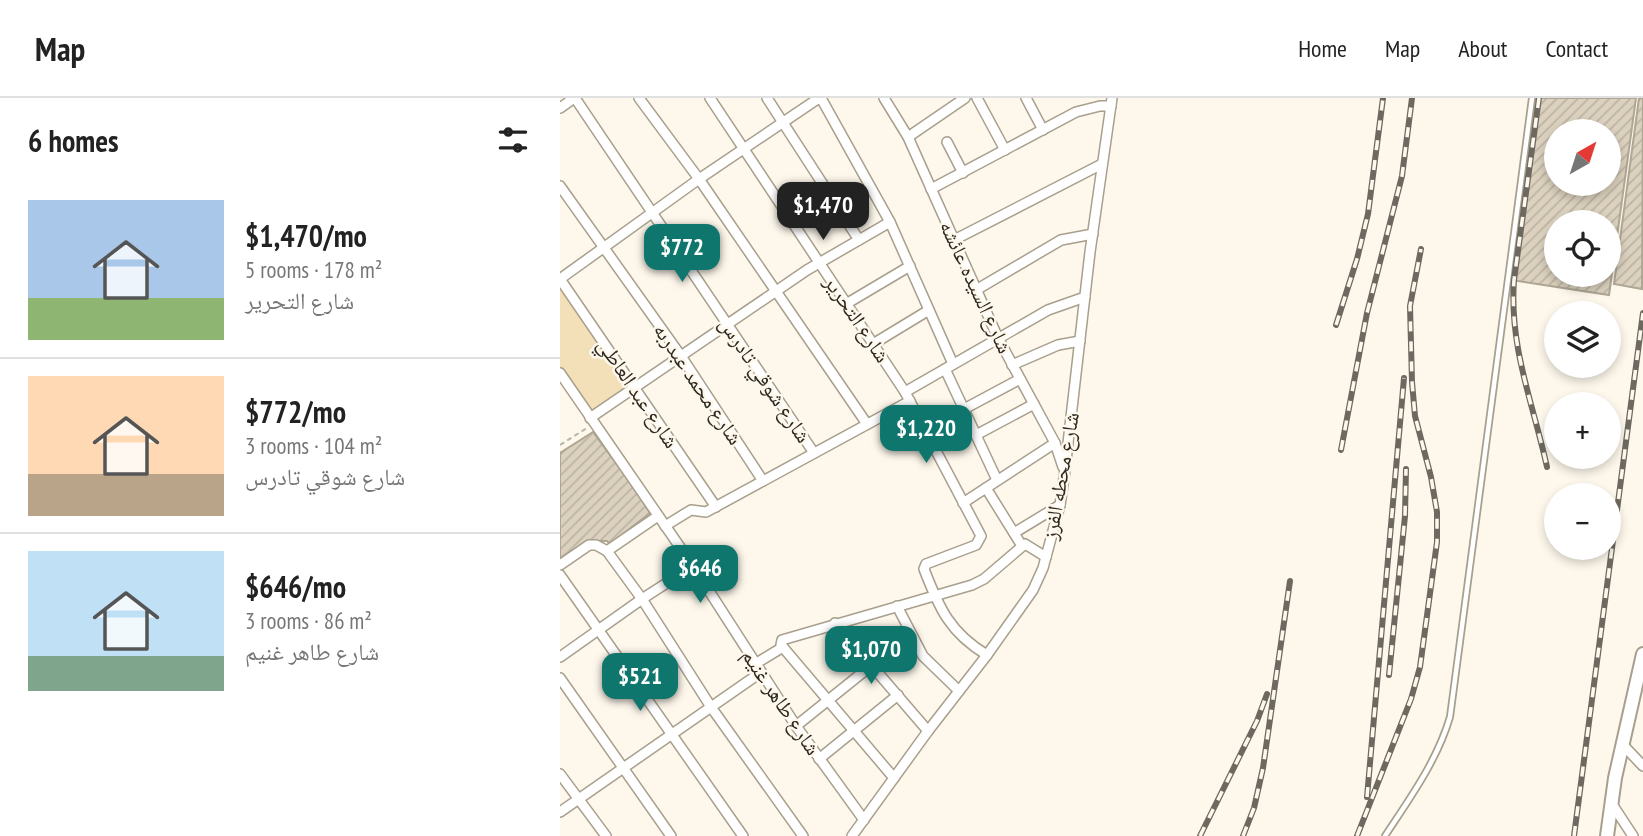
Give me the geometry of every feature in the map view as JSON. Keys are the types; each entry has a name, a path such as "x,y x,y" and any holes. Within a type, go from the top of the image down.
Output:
{"street":[{"path":"560,107 575,98"},
{"name":"شارع شوقي تادرس","path":"575,98 814,453"},
{"path":"639,98 699,179 867,424"},
{"name":"شارع التحرير","path":"710,98 907,397 981,536 976,545 925,566 923,569 934,596"},
{"path":"767,98 859,240"},
{"path":"560,279 743,148 820,98 890,222 929,310 964,409 998,480"},
{"name":"شارع السيده عائشه","path":"884,98 908,138 998,338 1055,443 1061,457 1064,478"},
{"path":"908,138 965,98"},
{"path":"976,98 1005,150"},
{"path":"1026,98 1042,130"},
{"path":"1079,98 1084,109"},
{"path":"931,189 1084,109 1111,102"},
{"name":"شارع محطه الفرز","path":"852,836 987,655 1041,577 1060,505 1064,478 1111,102"},
{"path":"947,142 963,173"},
{"path":"954,240 1102,164"},
{"name":"شارع محمد عبدربه","path":"560,186 681,356 763,481"},
{"path":"592,421 634,387 776,292 890,222"},
{"path":"976,290 1061,240 1093,234"},
{"path":"846,304 910,266"},
{"name":"شارع عبد العاطي","path":"560,279 716,506"},
{"path":"665,526 691,510 706,512 763,481 867,424 949,367 998,338 1048,310 1086,297"},
{"path":"873,344 929,310"},
{"path":"1012,365 1058,345 1080,341"},
{"name":"شارع طاهر غنيم","path":"560,373 693,566 796,726 864,820"},
{"path":"964,409 1020,379"},
{"path":"976,435 1034,404"},
{"path":"963,503 1055,443"},
{"path":"986,488 1022,546"},
{"path":"1014,533 1060,505"},
{"path":"607,551 658,516"},
{"path":"560,812 711,707 782,646 783,639 972,585 984,579 1022,546 1028,544 1046,557"},
{"path":"560,565 589,545 596,545 607,551 642,599 711,707 800,833 790,836"},
{"path":"560,657 693,566"},
{"path":"560,575 743,836"},
{"path":"934,596 952,627 987,655"},
{"path":"897,606 923,656 959,691"},
{"path":"835,623 928,731"},
{"path":"782,646 894,778"},
{"path":"1607,836 1643,654"},
{"path":"796,726 872,664"},
{"path":"560,678 671,836"},
{"path":"820,759 898,695"},
{"path":"1623,745 1643,766"},
{"path":"560,774 606,836"},
{"path":"1612,804 1633,836"}],"lane":[{"path":"1385,836 1433,761 1450,717 1532,98"}],"path":[{"path":"560,445 592,421"}],"shaded area":[{"path":"560,281 631,385 590,414 560,370"}],"building":[{"path":"1535,98 1636,98 1621,210 1544,210 1544,285 1511,280"},
{"path":"1639,98 1643,98 1642,289 1621,285 1621,232"},
{"path":"1557,287 1610,287 1609,295"},
{"path":"593,432 650,513 610,544 607,541 588,541 560,558 560,453"}],"railway":[{"path":"1336,325 1368,214 1383,98"},
{"path":"1341,450 1367,313 1402,176 1412,98"},
{"path":"1539,98 1514,280 1513,305 1523,375 1544,456"},
{"path":"1357,836 1411,699 1420,667 1437,542 1437,512 1415,416 1412,382 1410,306 1421,249"},
{"path":"1574,836 1643,313"},
{"path":"1367,797 1404,378"},
{"path":"1389,675 1405,516 1406,469"},
{"path":"1243,836 1254,808 1263,768 1290,581"},
{"path":"1200,836 1257,721 1267,694"}]}
